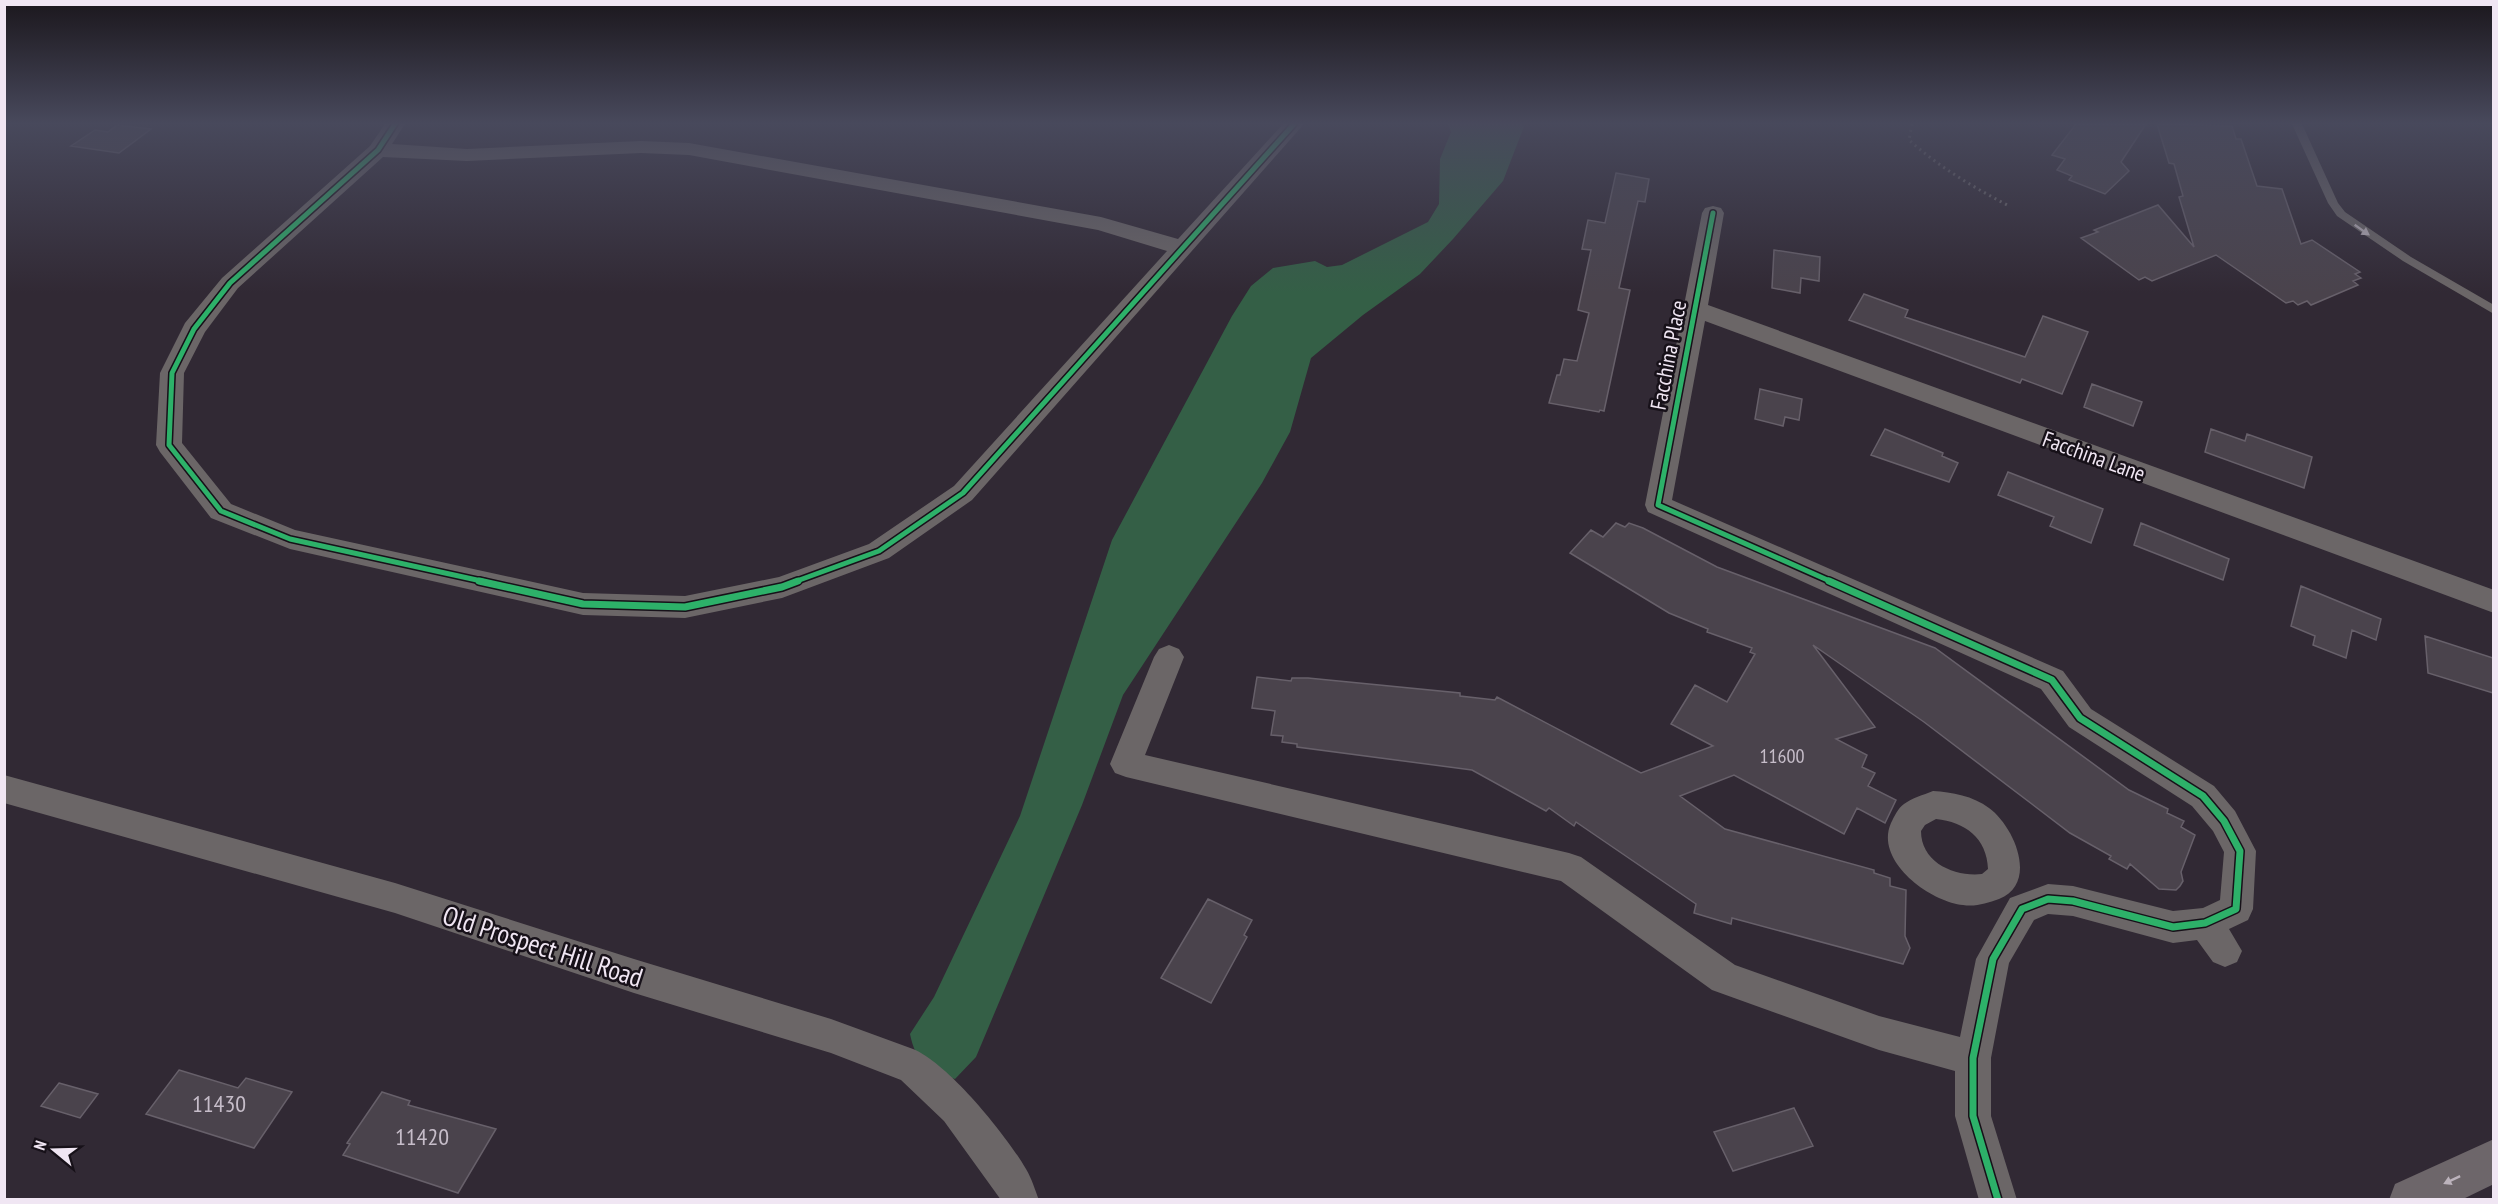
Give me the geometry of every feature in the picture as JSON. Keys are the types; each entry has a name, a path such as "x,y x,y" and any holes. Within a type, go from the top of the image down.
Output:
{"main road":[{"path":"2411,1200 2493,1161"}],"street":[{"path":"344,180 230,283 194,329 172,373 169,445 221,511 290,539 583,604 686,606 782,587 879,551 963,494 1244,180"},
{"path":"860,180 1101,224 1183,248"},
{"name":"Facchina Place","path":"1713,213 1658,505 2052,680 2080,718 2203,796 2224,821 2240,851 2236,909 2205,923"},
{"name":"Facchina Lane","path":"1695,309 2493,603"},
{"path":"1169,657 1126,764 1569,868 1724,978 1879,1034 1973,1058"},
{"name":"Old Prospect Hill Road","path":"4,789 395,898 831,1036 913,1067 957,1108 1013,1183 1020,1200"},
{"path":"1996,883 2022,909"},
{"path":"1998,1200 1973,1116 1973,1058 1993,959 2022,909 2048,899 2073,901 2173,927 2205,923 2225,951"}],"lane":[{"path":"2324,180 2341,214 2360,229 2493,310"}],"path":[{"path":"1959,180 2009,206"}],"green space":[{"path":"1440,180 1503,180 1420,274 1363,315 1311,358 1290,432 1262,483 1123,695 1082,805 976,1057 955,1079 930,1068 920,1059 910,1034 934,997 1020,816 1112,540 1232,316 1251,286 1273,268 1315,261 1327,267 1342,265 1428,222 1439,204"}],"building":[{"path":"1614,180 1649,180 1645,202 1638,201 1619,288 1630,290 1604,411 1599,412 1549,403 1564,359 1577,361 1589,313 1578,310 1591,250 1582,249 1588,220 1605,223"},
{"path":"2069,180 2119,180 2105,194"},
{"path":"2179,180 2255,180 2257,186 2282,189 2301,244 2312,240 2360,272 2355,274 2361,278 2353,281 2358,285 2311,305 2307,301 2298,305 2293,301 2286,303 2216,255 2152,281 2145,277 2139,280 2081,238 2098,232 2094,230 2158,205 2194,247 2179,197 2183,196"},
{"path":"1774,250 1820,257 1819,281 1801,278 1800,293 1772,288"},
{"path":"1864,294 1908,310 1905,317 2025,357 2043,316 2088,332 2062,394 2022,379 2020,383 1849,320"},
{"path":"2092,384 2142,402 2133,426 2084,407"},
{"path":"1760,389 1802,399 1799,420 1785,417 1783,426 1755,419"},
{"path":"1885,429 1943,453 1942,456 1958,463 1949,482 1871,455"},
{"path":"2211,429 2245,441 2247,434 2312,457 2304,488 2205,452"},
{"path":"2008,472 2103,509 2091,543 2050,526 2054,517 1998,495"},
{"path":"1616,523 1625,527 1629,523 1643,528 1717,567 1935,648 2129,790 2168,809 2167,813 2184,821 2181,827 2195,835 2181,872 2183,881 2180,886 2176,890 2159,889 2130,864 2127,869 2109,859 2111,856 2070,833 1924,722 1813,645 1875,727 1836,739 1867,755 1862,767 1875,773 1868,786 1896,800 1885,823 1857,808 1844,834 1734,775 1680,796 1725,829 1874,870 1874,873 1890,878 1890,886 1906,890 1905,936 1910,948 1903,964 1732,918 1731,924 1694,913 1696,904 1576,822 1574,826 1549,808 1546,811 1472,770 1297,747 1297,744 1282,742 1283,736 1271,735 1275,711 1252,708 1257,677 1291,681 1292,678 1308,678 1460,693 1460,696 1495,700 1497,697 1641,773 1713,746 1671,724 1695,685 1727,702 1755,654 1750,652 1752,648 1707,632 1708,629 1669,613 1570,553 1591,530 1603,537"},
{"path":"2141,523 2229,559 2223,580 2134,545"},
{"path":"2301,586 2381,619 2376,640 2352,630 2346,658 2313,645 2315,636 2291,626"},
{"path":"2425,636 2493,658 2493,693 2428,673"},
{"path":"1208,899 1252,920 1244,935 1247,937 1211,1003 1161,978"},
{"path":"179,1070 238,1088 246,1078 292,1092 254,1148 146,1114"},
{"path":"59,1083 98,1094 80,1118 41,1106"},
{"path":"382,1092 410,1101 408,1105 496,1129 458,1193 343,1155 350,1144 347,1143"},
{"path":"1794,1108 1813,1146 1733,1171 1714,1132"}],"cycle path":[{"path":"344,180 230,283 194,329 172,373 169,445 221,511 290,539 583,604 685,607 782,587 879,551 963,493 1244,180"},
{"path":"1713,213 1658,505 2052,680 2080,718 2203,796 2224,821 2240,851 2236,909 2205,923 2173,927 2073,901 2048,899 2022,909 1993,959 1973,1058 1973,1116 1998,1200"}]}
